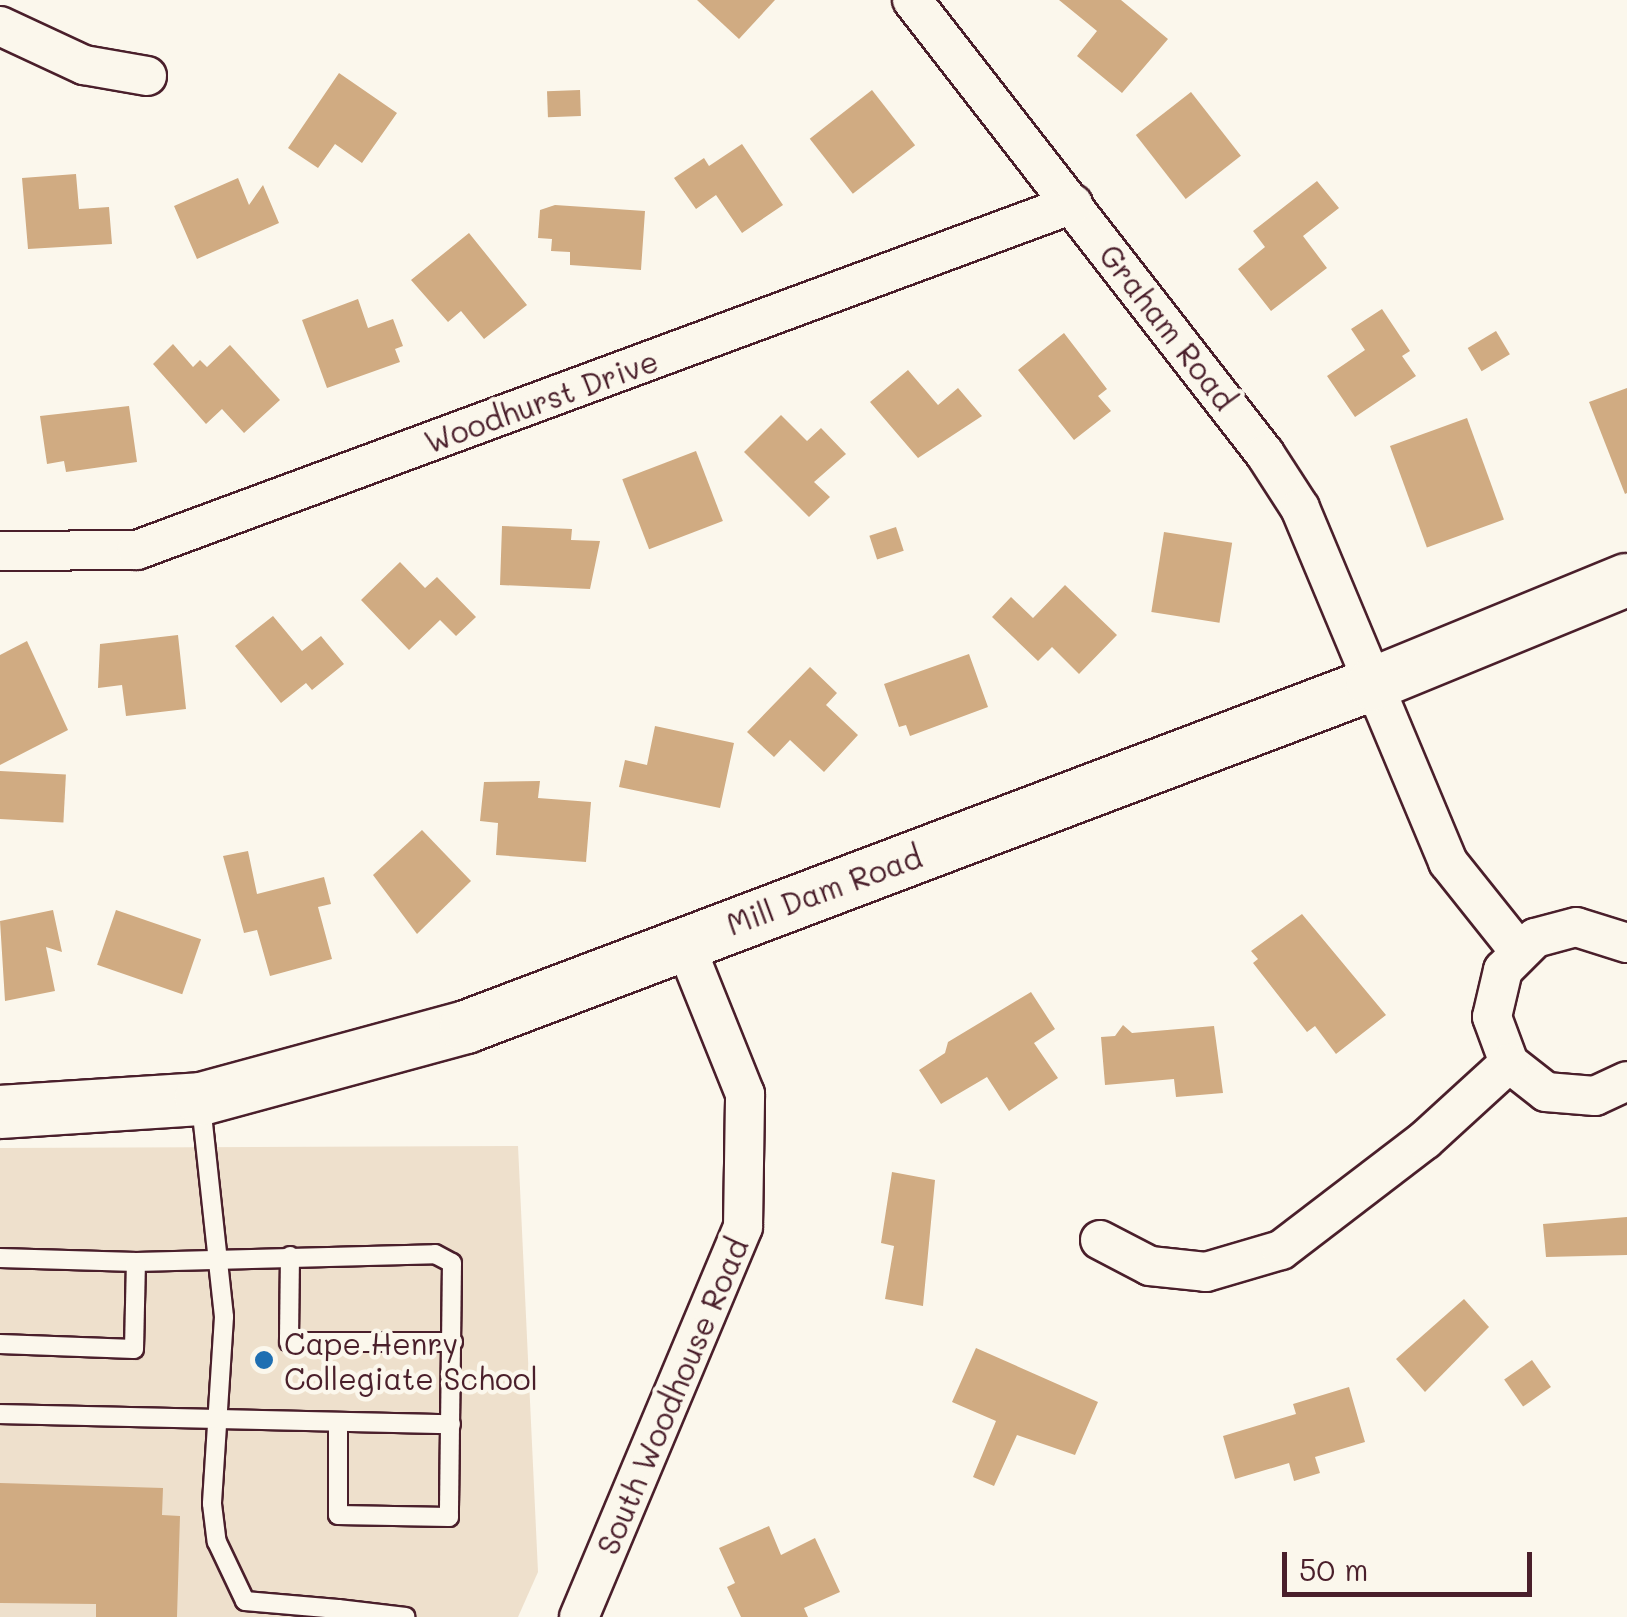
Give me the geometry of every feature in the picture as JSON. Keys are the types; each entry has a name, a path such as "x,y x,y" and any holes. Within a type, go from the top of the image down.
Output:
{"street":[{"name":"Graham Road","path":"912,0 1073,204 1300,508 1448,862 1518,951"},
{"path":"0,26 84,65 147,76"},
{"name":"Woodhurst Drive","path":"0,552 137,550 1073,204"},
{"name":"Mill Dam Road","path":"0,1112 201,1099 466,1028 684,942 1374,684 1627,580"},
{"path":"1627,943 1576,927 1535,938 1518,951 1494,993 1495,1030 1508,1063 1536,1086 1570,1098 1595,1096 1627,1081"},
{"name":"South Woodhouse Road","path":"579,1617 743,1227 745,1094 684,942"},
{"path":"1100,1240 1171,1270 1242,1266 1280,1250 1425,1140 1508,1063"}],"lane":[{"path":"201,1099 221,1257 219,1422 212,1504 217,1542 245,1609 406,1617"},
{"path":"0,1258 136,1262 436,1254 452,1263 449,1517 338,1515 338,1423"},
{"path":"290,1256 289,1342 453,1342"},
{"path":"0,1344 134,1348 136,1262"},
{"path":"0,1414 219,1422 452,1424"}],"shaded area":[{"name":"Cape Henry Collegiate School","path":"518,1146 538,1572 518,1617 0,1617 0,1148"}],"building":[{"path":"697,0 775,0 739,39"},
{"path":"1059,0 1121,0 1168,39 1122,93 1077,56 1097,31"},
{"path":"339,73 397,113 362,163 335,144 318,168 288,148"},
{"path":"580,90 581,116 548,117 547,91"},
{"path":"872,90 915,145 853,194 810,139"},
{"path":"1191,92 1241,156 1186,199 1136,135"},
{"path":"742,144 783,205 742,233 716,195 696,209 674,178 704,158 709,166"},
{"path":"76,174 79,209 109,207 112,244 28,249 22,178"},
{"path":"238,178 249,205 263,185 279,223 197,259 174,206"},
{"path":"1317,181 1339,208 1303,236 1327,268 1271,311 1238,269 1265,247 1253,231"},
{"path":"555,205 645,211 641,270 570,265 570,252 551,251 552,239 538,238 540,210"},
{"path":"469,233 527,305 484,339 461,311 448,322 411,280"},
{"path":"358,299 368,328 393,319 403,346 395,349 400,362 327,388 302,320"},
{"path":"1382,309 1410,351 1402,356 1416,376 1355,417 1327,376 1365,350 1351,329"},
{"path":"1496,331 1510,354 1482,371 1468,348"},
{"path":"1064,333 1107,389 1098,396 1111,411 1074,440 1018,370"},
{"path":"173,344 193,367 200,360 207,367 230,345 280,400 244,433 222,409 206,424 153,364"},
{"path":"908,370 938,405 958,388 982,416 918,458 870,402"},
{"path":"1627,388 1627,493 1625,494 1589,402"},
{"path":"129,406 137,462 66,472 64,461 47,464 40,416"},
{"path":"781,415 807,441 821,428 846,454 814,482 830,497 809,517 744,452"},
{"path":"1467,418 1504,519 1427,548 1390,446"},
{"path":"696,451 723,521 649,549 622,479"},
{"path":"502,526 572,529 571,540 600,541 590,589 500,585"},
{"path":"896,527 904,551 877,559 869,536"},
{"path":"1164,532 1232,543 1219,623 1151,612"},
{"path":"400,562 425,588 437,577 476,617 456,636 440,620 409,650 361,600"},
{"path":"1065,585 1117,635 1079,674 1052,647 1038,661 992,617 1011,597 1033,618"},
{"path":"273,616 302,651 321,636 344,664 312,690 306,683 281,703 235,646"},
{"path":"178,635 186,709 126,716 122,685 98,688 100,644"},
{"path":"27,641 68,730 0,765 0,655"},
{"path":"969,654 988,707 910,736 906,725 899,727 884,684"},
{"path":"810,667 837,693 826,705 858,735 824,772 790,740 774,757 747,732"},
{"path":"655,726 734,743 720,808 619,787 625,760 647,765"},
{"path":"0,771 66,774 63,822 0,819"},
{"path":"540,781 538,798 591,802 586,862 496,855 498,823 480,821 484,782"},
{"path":"422,830 471,881 417,934 373,875"},
{"path":"248,851 257,894 324,877 331,904 318,907 332,959 270,976 257,930 244,933 223,856"},
{"path":"53,910 62,952 46,947 55,991 5,1001 0,921"},
{"path":"116,910 201,939 182,994 97,965"},
{"path":"1302,914 1386,1015 1336,1054 1315,1026 1307,1032 1253,963 1258,959 1251,951"},
{"path":"1031,992 1055,1029 1034,1043 1058,1078 1009,1111 987,1077 941,1104 919,1070 945,1053 948,1042"},
{"path":"1123,1025 1132,1033 1214,1026 1223,1093 1176,1097 1174,1079 1105,1085 1101,1037 1115,1036"},
{"path":"892,1172 935,1180 923,1306 885,1299 894,1246 881,1243"},
{"path":"1627,1217 1627,1255 1546,1257 1543,1224"},
{"path":"1464,1299 1489,1327 1425,1392 1396,1359"},
{"path":"976,1348 1098,1402 1075,1455 1017,1435 994,1486 973,1477 996,1421 952,1402"},
{"path":"1532,1360 1551,1387 1523,1407 1504,1380"},
{"path":"1349,1387 1365,1442 1315,1457 1320,1473 1294,1481 1289,1463 1235,1479 1223,1436 1296,1414 1293,1404"},
{"path":"0,1483 163,1488 162,1515 180,1516 177,1617 96,1617 96,1604 0,1603"},
{"path":"769,1526 781,1555 815,1538 840,1592 804,1608 808,1617 741,1617 727,1587 735,1583 719,1548"}],"place":[{"name":"Cape Henry Collegiate School","path":"264,1360"}]}
